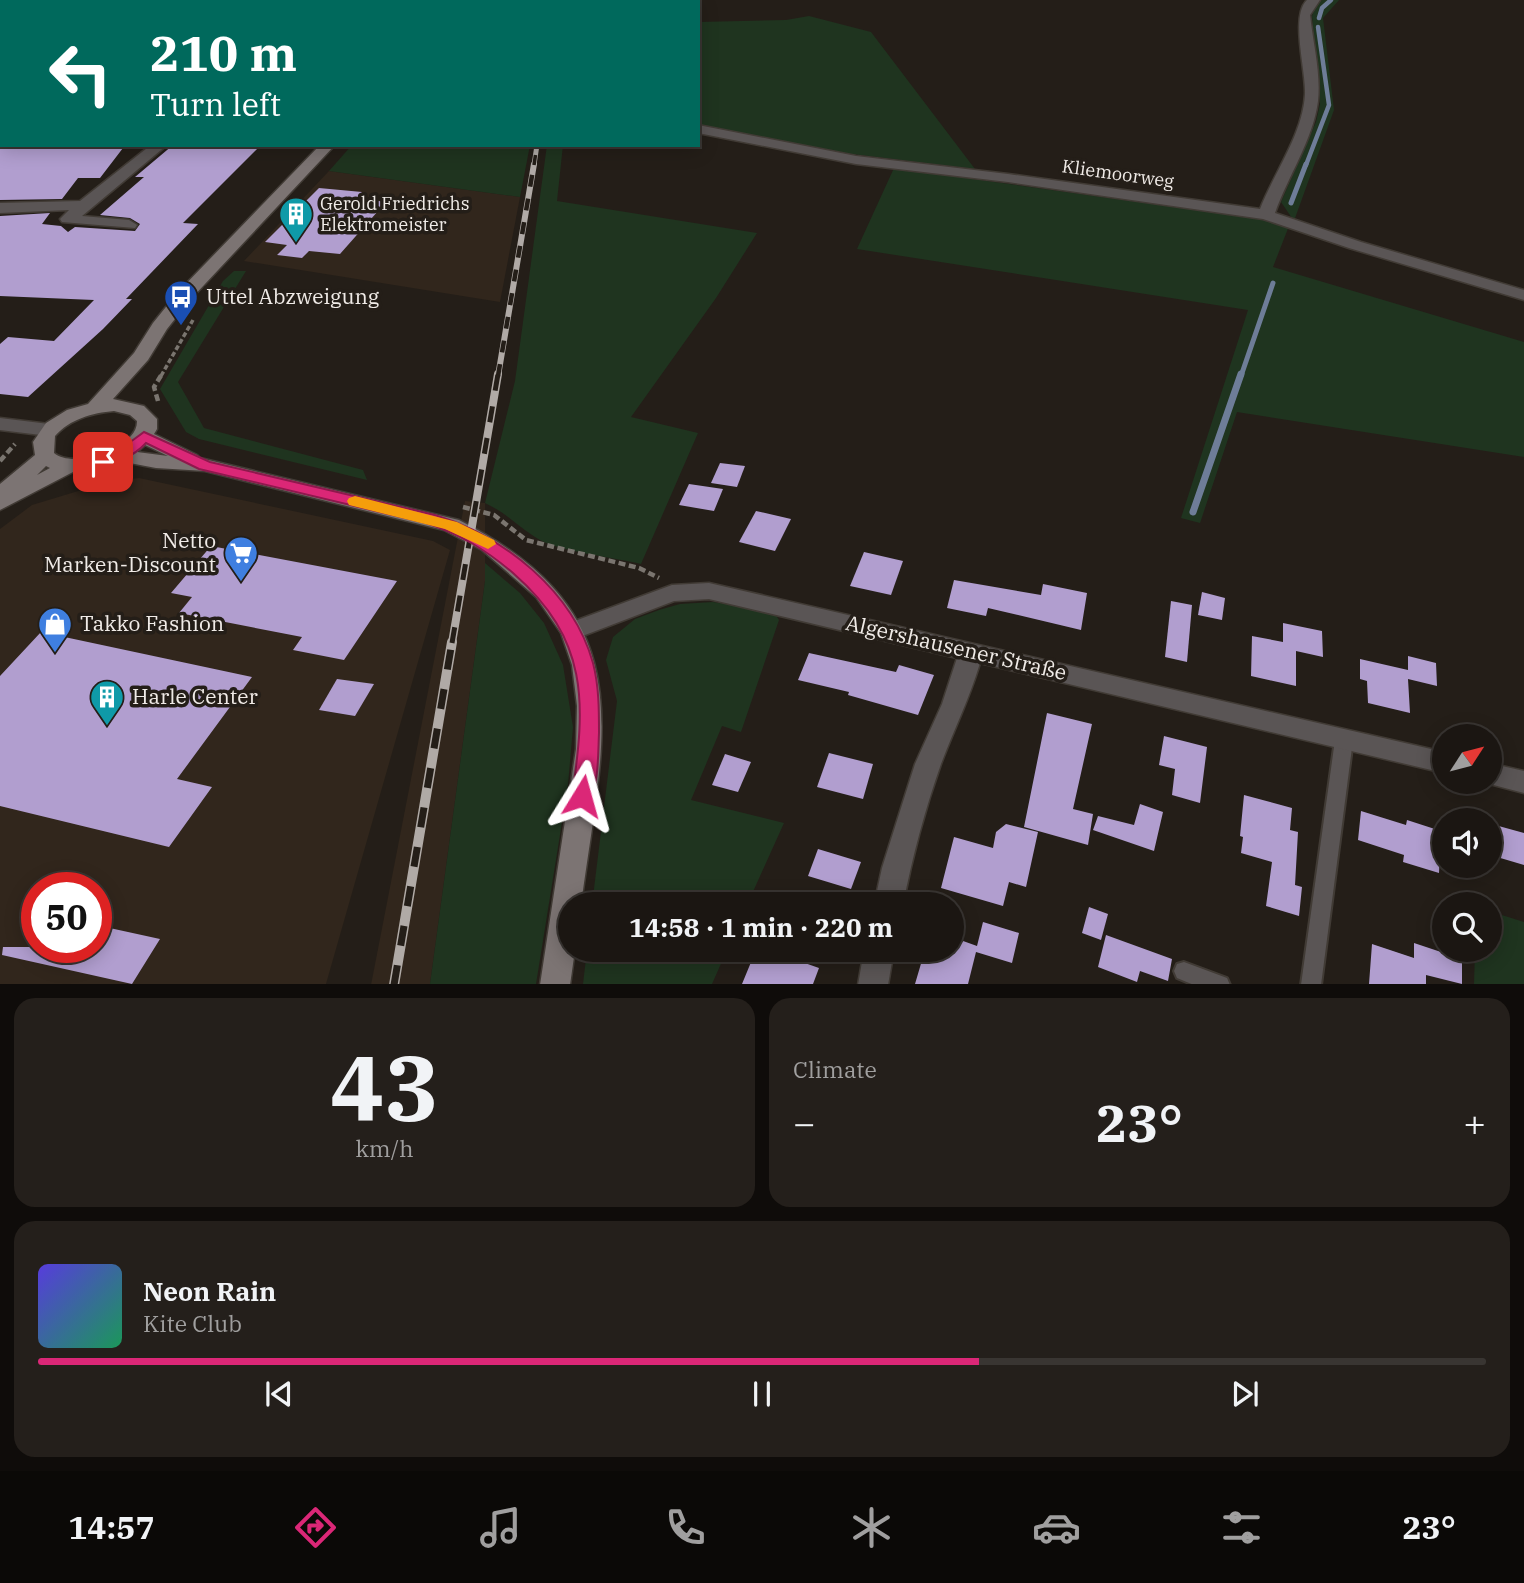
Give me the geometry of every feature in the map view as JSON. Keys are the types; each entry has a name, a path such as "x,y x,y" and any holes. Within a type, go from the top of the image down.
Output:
{"main road":[{"path":"95,407 142,356 159,327 184,296 326,147"},
{"path":"128,407 136,387 142,356"},
{"path":"95,407 128,407 139,411 146,418 148,427 144,437 120,455 94,464 69,466 55,463 46,457 41,449 49,430 78,412 95,407"},
{"path":"144,437 205,466"},
{"path":"120,455 156,462 205,466 451,525 491,545 544,592 572,631 584,665 590,706 589,749 555,984"},
{"path":"0,495 17,478 46,457"},
{"path":"0,503 69,466"}],"street":[{"path":"1266,215 1274,190 1306,121 1311,100 1304,15 1308,5 1314,0"},
{"name":"Kliemoorweg","path":"700,129 856,160 1008,178 1266,215 1368,249 1524,295"},
{"path":"129,225 68,219 157,147"},
{"path":"0,208 84,205"},
{"path":"0,424 49,430"},
{"name":"Algershausener Straße","path":"572,631 672,593 709,590 1432,760"},
{"path":"891,892 928,764 955,704 971,652"},
{"path":"1502,777 1524,782"},
{"path":"873,984 877,962"}],"lane":[{"path":"1311,984 1344,740"},
{"path":"1184,971 1217,984"}],"path":[{"path":"159,403 154,387 194,318"}],"shaded area":[{"path":"329,171 520,197 500,302 244,261"},
{"path":"139,478 433,541 450,550 326,984 0,984 0,529 32,505 108,482"},
{"path":"465,501 485,503 485,581 430,984 371,984"}],"green space":[{"path":"1322,0 1339,0 1323,18 1334,110 1294,221 1281,202 1316,122 1320,104 1312,16 1315,6"},
{"path":"809,16 871,32 975,169 852,154 700,125 700,22 786,20"},
{"path":"350,147 530,147 520,197 329,171"},
{"path":"547,147 563,147 557,201 757,233 716,298 631,417 698,433 641,564 553,546 485,503 515,381"},
{"path":"894,168 1259,219 1289,226 1273,267 1524,342 1524,457 1237,412 1200,523 1181,518 1248,310 857,249"},
{"path":"234,271 246,271 178,382 204,428 363,470 367,480 199,439 186,432 160,389 223,281"},
{"path":"485,563 520,593 544,623 563,665 573,727 568,785 536,984 430,984 485,581"},
{"path":"713,602 774,612 779,620 741,732 722,726 691,800 784,823 753,892 594,892 617,701 606,660 613,637 635,619 680,604"},
{"path":"1502,915 1524,922 1524,984 1474,984 1475,962 1502,962"},
{"path":"586,962 722,962 712,984 583,984"}],"building":[{"path":"0,147 123,148 100,178 78,178 62,199 0,200"},
{"path":"171,147 259,147 183,223 198,224 126,299 132,299 103,329 28,397 0,394 0,344 8,337 54,341 94,300 0,296 0,216 50,213 42,224 61,226 68,232 75,227 135,231 140,224 130,218 100,215 144,177 135,177"},
{"path":"319,188 362,192 357,198 386,202 340,254 309,251 302,258 277,255 287,245 265,242"},
{"path":"720,463 745,466 737,487 711,483"},
{"path":"689,484 723,489 714,511 679,505"},
{"path":"756,511 791,519 775,551 739,542"},
{"path":"211,546 397,581 344,660 293,650 302,637 179,613 192,597 171,593"},
{"path":"864,552 903,561 891,595 850,586"},
{"path":"954,580 1041,595 1043,584 1087,593 1081,630 988,608 986,616 947,608"},
{"path":"1202,592 1225,598 1222,620 1198,615"},
{"path":"1171,601 1192,605 1187,662 1165,657"},
{"path":"1283,623 1322,631 1323,657 1296,651 1296,686 1251,676 1252,636 1283,642"},
{"name":"Harle Center","path":"41,632 252,677 177,779 212,787 169,847 0,806 0,676"},
{"path":"809,653 896,672 899,665 934,675 918,715 848,695 849,692 798,680"},
{"path":"1408,656 1436,663 1437,686 1408,679 1410,713 1368,703 1367,681 1360,679 1360,659 1408,670"},
{"path":"337,679 374,684 355,716 319,710"},
{"path":"1047,713 1092,724 1073,809 1093,814 1088,845 1024,827"},
{"path":"1164,736 1207,747 1200,803 1172,795 1175,769 1159,765"},
{"path":"829,753 873,764 863,799 817,787"},
{"path":"725,754 751,762 738,792 712,785"},
{"path":"1244,795 1292,808 1290,830 1298,832 1295,885 1302,887 1299,916 1266,906 1272,862 1241,853"},
{"path":"1140,804 1163,812 1154,851 1093,830 1098,816 1134,825"},
{"path":"1361,811 1406,825 1407,820 1432,828 1432,871 1403,862 1404,855 1358,840"},
{"path":"1006,824 1038,832 1026,887 1009,882 1003,906 964,895 964,892 941,888 954,837 993,848 996,832"},
{"path":"1502,827 1524,833 1524,865 1502,858"},
{"path":"818,849 861,862 851,889 808,876"},
{"path":"1089,907 1108,914 1101,940 1082,933"},
{"path":"983,922 1019,933 1012,963 976,952 968,984 915,984 921,962 964,962 964,941 977,946"},
{"path":"112,928 160,939 132,984 38,963 112,963"},
{"path":"1106,935 1172,959 1168,981 1140,971 1137,982 1098,967"},
{"path":"1414,943 1432,949 1432,962 1462,962 1462,984 1426,975 1426,984 1369,984 1372,944 1414,958"},
{"path":"3,947 21,947 21,959 2,955"},
{"path":"751,962 802,962 819,968 813,984 742,984"}],"waterway":[{"path":"1319,18 1322,8 1331,0"},
{"path":"1306,165 1329,105 1318,27"},
{"path":"1291,203 1306,164"},
{"path":"1241,376 1273,283"},
{"path":"1193,512 1241,374"}],"railway":[{"path":"534,165 537,147"},
{"path":"498,376 534,164"},
{"path":"452,643 498,374"},
{"path":"394,984 452,642"}],"slow traffic":[{"path":"355,501 451,525 488,544"}],"place":[{"name":"Gerold Friedrichs Elektromeister","path":"296,244"},
{"name":"Uttel Abzweigung","path":"181,327"},
{"name":"Netto Marken-Discount","path":"241,583"},
{"name":"Takko Fashion","path":"55,654"},
{"name":"Harle Center","path":"107,727"}],"route":[{"path":"103,462 134,447 144,437 205,466 451,525 491,545 544,592 572,631 584,665 590,706 589,749 582,796"}]}
